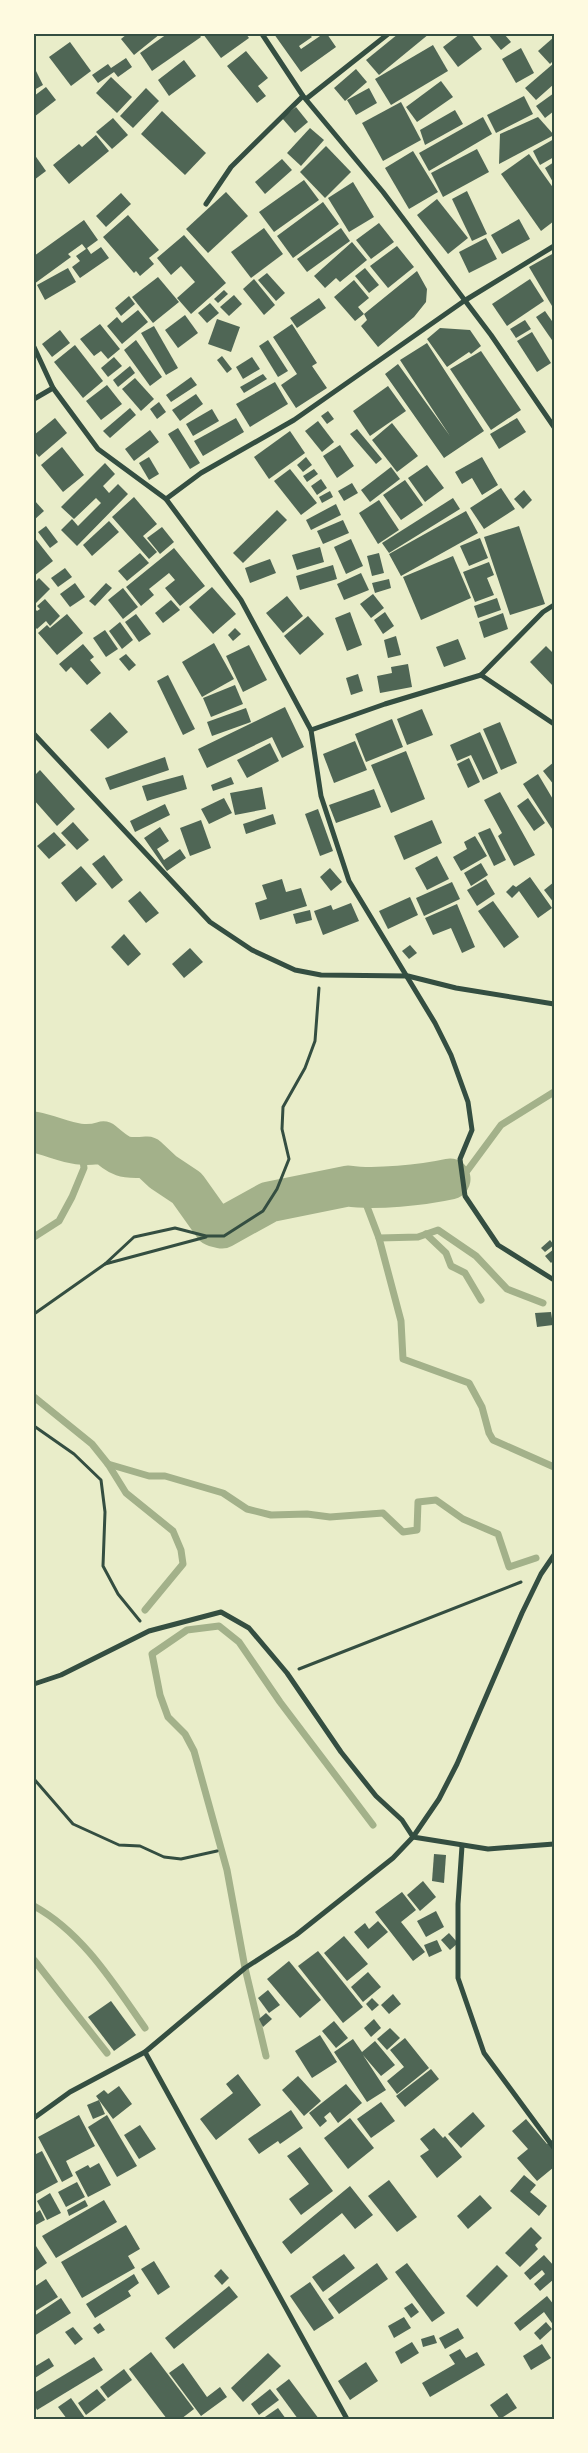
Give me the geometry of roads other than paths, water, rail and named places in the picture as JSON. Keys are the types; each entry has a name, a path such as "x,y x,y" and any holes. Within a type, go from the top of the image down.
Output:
{"street":[{"path":"262,34 305,97 382,192 491,335 554,427"},
{"path":"206,204 231,166 305,97 388,34"},
{"path":"166,499 201,473 294,420 464,301 554,246"},
{"path":"34,347 53,388 98,449 166,499 241,600 311,730 321,796 349,881 408,976 451,1055 468,1102 472,1130 460,1159 465,1196 498,1245 554,1280"},
{"path":"34,399 53,388"},
{"path":"311,730 385,704 481,675 543,612 554,605"},
{"path":"481,675 554,724"},
{"path":"34,734 210,922 252,950 295,970 321,975 408,976 456,988 554,1004"},
{"path":"34,2118 70,2092 145,2052 245,1968 296,1935 393,1858 413,1837 439,1799 457,1764 541,1574 554,1555"},
{"path":"34,1684 60,1675 149,1631 221,1612 249,1628 287,1673 341,1752 376,1796 402,1820 413,1837 488,1849 554,1844"},
{"path":"462,1846 458,1904 458,1978 484,2053 554,2148"},
{"path":"145,2052 347,2419"}],"waterway":[{"path":"467,1171 501,1125 554,1092"},
{"path":"34,1132 77,1144 85,1145 103,1142 123,1156 133,1158 147,1157 163,1172 187,1188 214,1226 222,1228 269,1202 348,1186 399,1186 450,1179"},
{"path":"34,1237 59,1221 72,1197 84,1168 81,1146"},
{"path":"360,1188 379,1238 418,1237 438,1230 476,1256 507,1289 543,1303"},
{"path":"426,1234 446,1253 451,1266 465,1273 481,1300"},
{"path":"379,1238 401,1321 403,1359 469,1383 482,1407 489,1433 493,1440 554,1467"},
{"path":"34,1397 92,1444 108,1464 126,1493 173,1531 181,1550 183,1564 145,1610"},
{"path":"108,1464 149,1476 165,1476 223,1493 247,1509 271,1515 307,1514 330,1517 383,1513 403,1532 417,1530 418,1502 436,1500 463,1519 498,1534 509,1567 536,1558"},
{"path":"266,2056 245,1968 227,1870 194,1751 185,1734 168,1717 160,1695 152,1654 187,1630 219,1626 239,1642 280,1702 373,1825"},
{"path":"34,1906 52,1917 82,1945 109,1977 145,2028"},
{"path":"34,1960 107,2053"}]}
